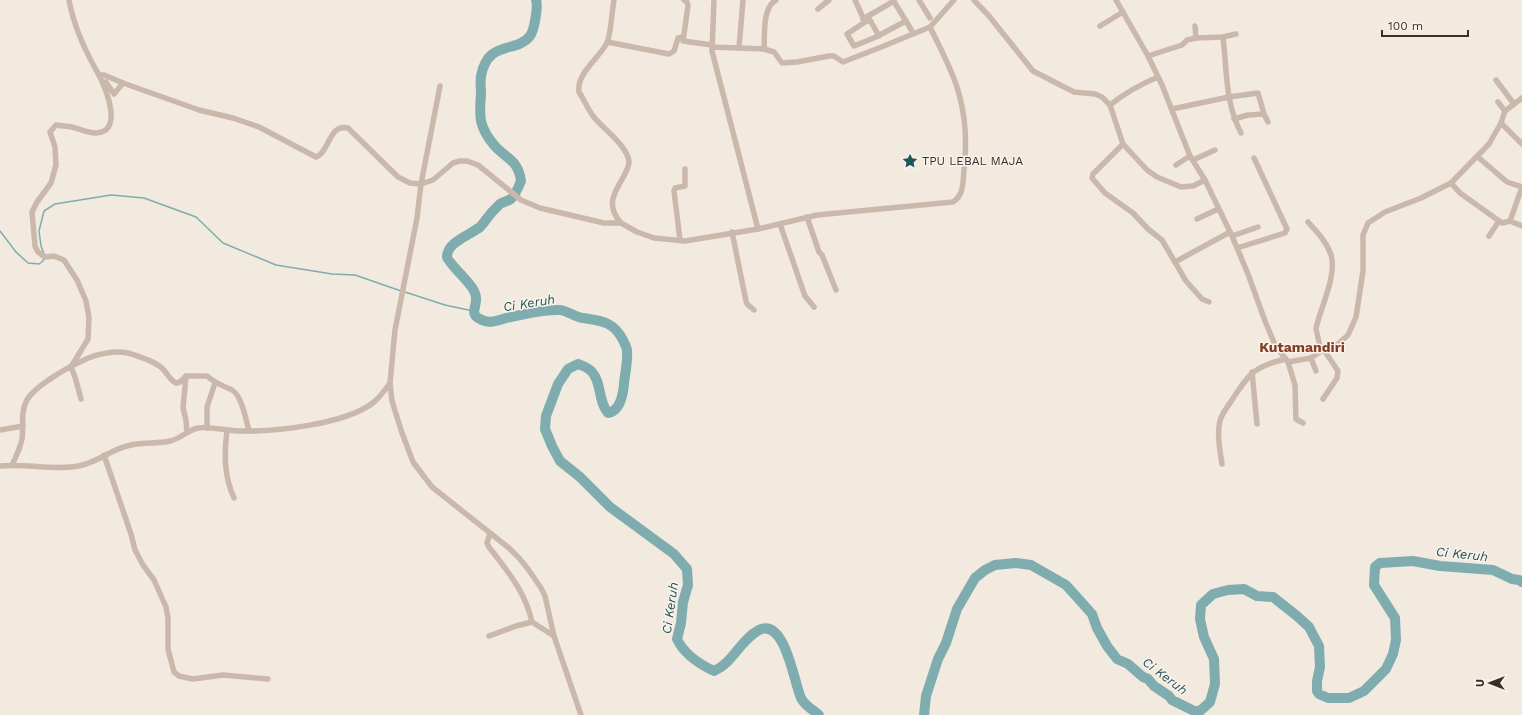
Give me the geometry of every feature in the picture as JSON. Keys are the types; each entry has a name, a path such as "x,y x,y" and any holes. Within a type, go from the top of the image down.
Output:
{"street":[{"path":"69,0 72,17 80,39 108,96 111,116 110,125 104,132 88,133 71,127 56,125 50,132 55,147 56,166 51,183 37,202 32,212 35,246 38,252 45,257 54,256 60,258 66,263 77,280 86,301 89,318 88,339 71,367"},
{"path":"614,0 608,42 580,80 578,88 593,116 626,151 629,158 628,168 615,193 612,205 613,211 621,223 637,232 654,238 685,240 758,229 807,217 953,202 958,199 963,185 967,147 964,112 959,92 930,27"},
{"path":"684,0 687,2 688,6 683,37 684,42 712,46 764,49 774,52 782,63 797,62 829,56 834,56 843,62 930,27 954,0"},
{"path":"714,0 712,46 758,229"},
{"path":"739,48 743,0"},
{"path":"764,49 766,12 770,4 776,0"},
{"path":"818,8 828,0"},
{"path":"855,0 866,19 879,36"},
{"path":"906,21 879,36 855,46 852,45 847,34 894,0 913,33"},
{"path":"919,0 930,18"},
{"path":"974,0 989,16 1033,71 1074,92 1095,94 1102,97 1110,105 1123,144 1143,166 1157,177 1181,187 1193,186 1205,180"},
{"path":"1116,0 1148,56 1158,77 1192,158 1205,180 1231,234 1275,345 1287,360 1295,385 1296,419 1303,423"},
{"path":"1100,26 1123,12"},
{"path":"1194,26 1196,38"},
{"path":"1148,56 1182,46 1187,40 1196,38 1223,37 1236,34"},
{"path":"608,42 669,54 674,51 678,38 683,37"},
{"path":"1223,37 1229,97 1234,119 1241,134"},
{"path":"99,75 109,77 122,84 199,110 233,118 259,127 316,157 321,155 329,140 337,130 343,127 348,128 398,177 410,184 421,184 433,180 453,163 460,161 468,162 478,165 521,200 540,208 612,224 621,223"},
{"path":"109,77 104,78 104,80 114,94 122,84"},
{"path":"1110,105 1120,97 1142,84 1158,77"},
{"path":"1496,80 1514,104"},
{"path":"440,86 421,184 417,218 395,330 390,384 392,401 413,462 420,473 432,488 490,533 519,558 541,588 547,605 554,636 582,715"},
{"path":"1172,109 1229,97 1258,93 1268,122"},
{"path":"1222,464 1220,446 1220,418 1252,372 1272,362 1311,358 1322,351 1337,345 1348,335 1356,317 1363,271 1363,235 1368,223 1385,212 1451,184 1489,144 1501,123 1505,111 1522,98"},
{"path":"1498,102 1505,111"},
{"path":"1234,119 1248,115 1264,114"},
{"path":"1501,123 1522,144"},
{"path":"1123,144 1091,177 1106,193 1133,213 1148,229 1162,240 1186,281 1202,299 1209,302"},
{"path":"1176,165 1215,150"},
{"path":"1478,157 1507,182 1522,187 1510,221"},
{"path":"1237,248 1285,233 1287,229 1254,158"},
{"path":"680,240 674,191 678,186 685,186 685,169"},
{"path":"1451,184 1460,193 1498,221 1502,223 1510,221 1522,226"},
{"path":"1197,219 1218,209"},
{"path":"807,217 819,252 822,255 836,290"},
{"path":"1488,236 1498,221"},
{"path":"1308,222 1321,237 1331,255 1332,263 1332,274 1316,324 1316,329 1322,351 1338,371 1336,378 1323,399"},
{"path":"780,224 805,296 814,308"},
{"path":"1175,262 1231,234 1258,227"},
{"path":"732,232 746,301 747,304 754,310"},
{"path":"12,465 20,447 22,438 23,413 27,400 43,383 84,360 118,352 128,353 161,367 176,384 186,376 207,376 216,383 233,391 238,395 249,431"},
{"path":"1311,358 1316,371"},
{"path":"71,367 81,399"},
{"path":"1252,372 1257,424"},
{"path":"186,376 183,408 186,420 186,433"},
{"path":"207,428 207,407 216,383"},
{"path":"0,466 71,467 94,462 104,455 130,445 171,441 197,429 207,428 227,431 249,431 296,427 348,416 374,402 390,384"},
{"path":"0,430 23,426"},
{"path":"227,431 224,449 225,470 234,498"},
{"path":"104,455 135,550 143,565 154,580 166,607 168,618 168,649 174,672 179,676 193,679 224,675 268,679"},
{"path":"490,533 487,543 517,584 530,612 532,622 554,636"},
{"path":"489,636 532,622"}],"waterway":[{"name":"Ci Keruh","path":"536,0 536,16 530,36 517,45 496,52 485,64 481,76 480,115 485,133 498,150 511,160 517,168 521,181 511,199 500,204 480,227 455,243 448,252 447,257 450,263 473,289 476,298 474,313 483,321 493,322 533,312 560,310 580,317 606,323 615,329 623,340 627,350 627,363 623,393 618,406 612,412 608,413 603,404 595,376 589,369 578,364 568,369 558,384 546,416 545,429 552,446 560,461 580,477 610,507 674,554 687,569 688,585 683,602 681,623 677,639 688,654 698,662 714,671 727,662 752,634 759,630 768,629 776,633 782,642 802,701 819,715"},
{"path":"44,254 41,246 39,231 44,211 55,204 111,195 144,198 196,217 223,243 276,265 332,274 355,275 401,291"},
{"path":"0,231 16,252 28,263 39,264 43,261 44,257"},
{"path":"405,292 445,305 473,311"},
{"name":"Ci Keruh","path":"924,715 926,696 957,609 975,578 985,570 995,565 1016,563 1031,565 1066,585 1092,614 1097,628 1107,646 1117,659 1128,664 1172,700 1194,711 1200,711 1210,702 1215,684 1214,659 1204,637 1200,619 1201,605 1213,594 1228,590 1244,589 1257,596 1273,597 1309,627 1319,646 1320,667 1317,681 1317,691 1319,694 1328,698 1349,698 1364,691 1386,669 1393,654 1396,640 1395,618 1374,585 1375,567 1380,563 1413,561 1440,566 1493,570 1522,582"}],"place":[{"name":"TPU LEBAL MAJA","path":"910,161"}],"district":[{"name":"Kutamandiri","path":"1302,347"}]}
